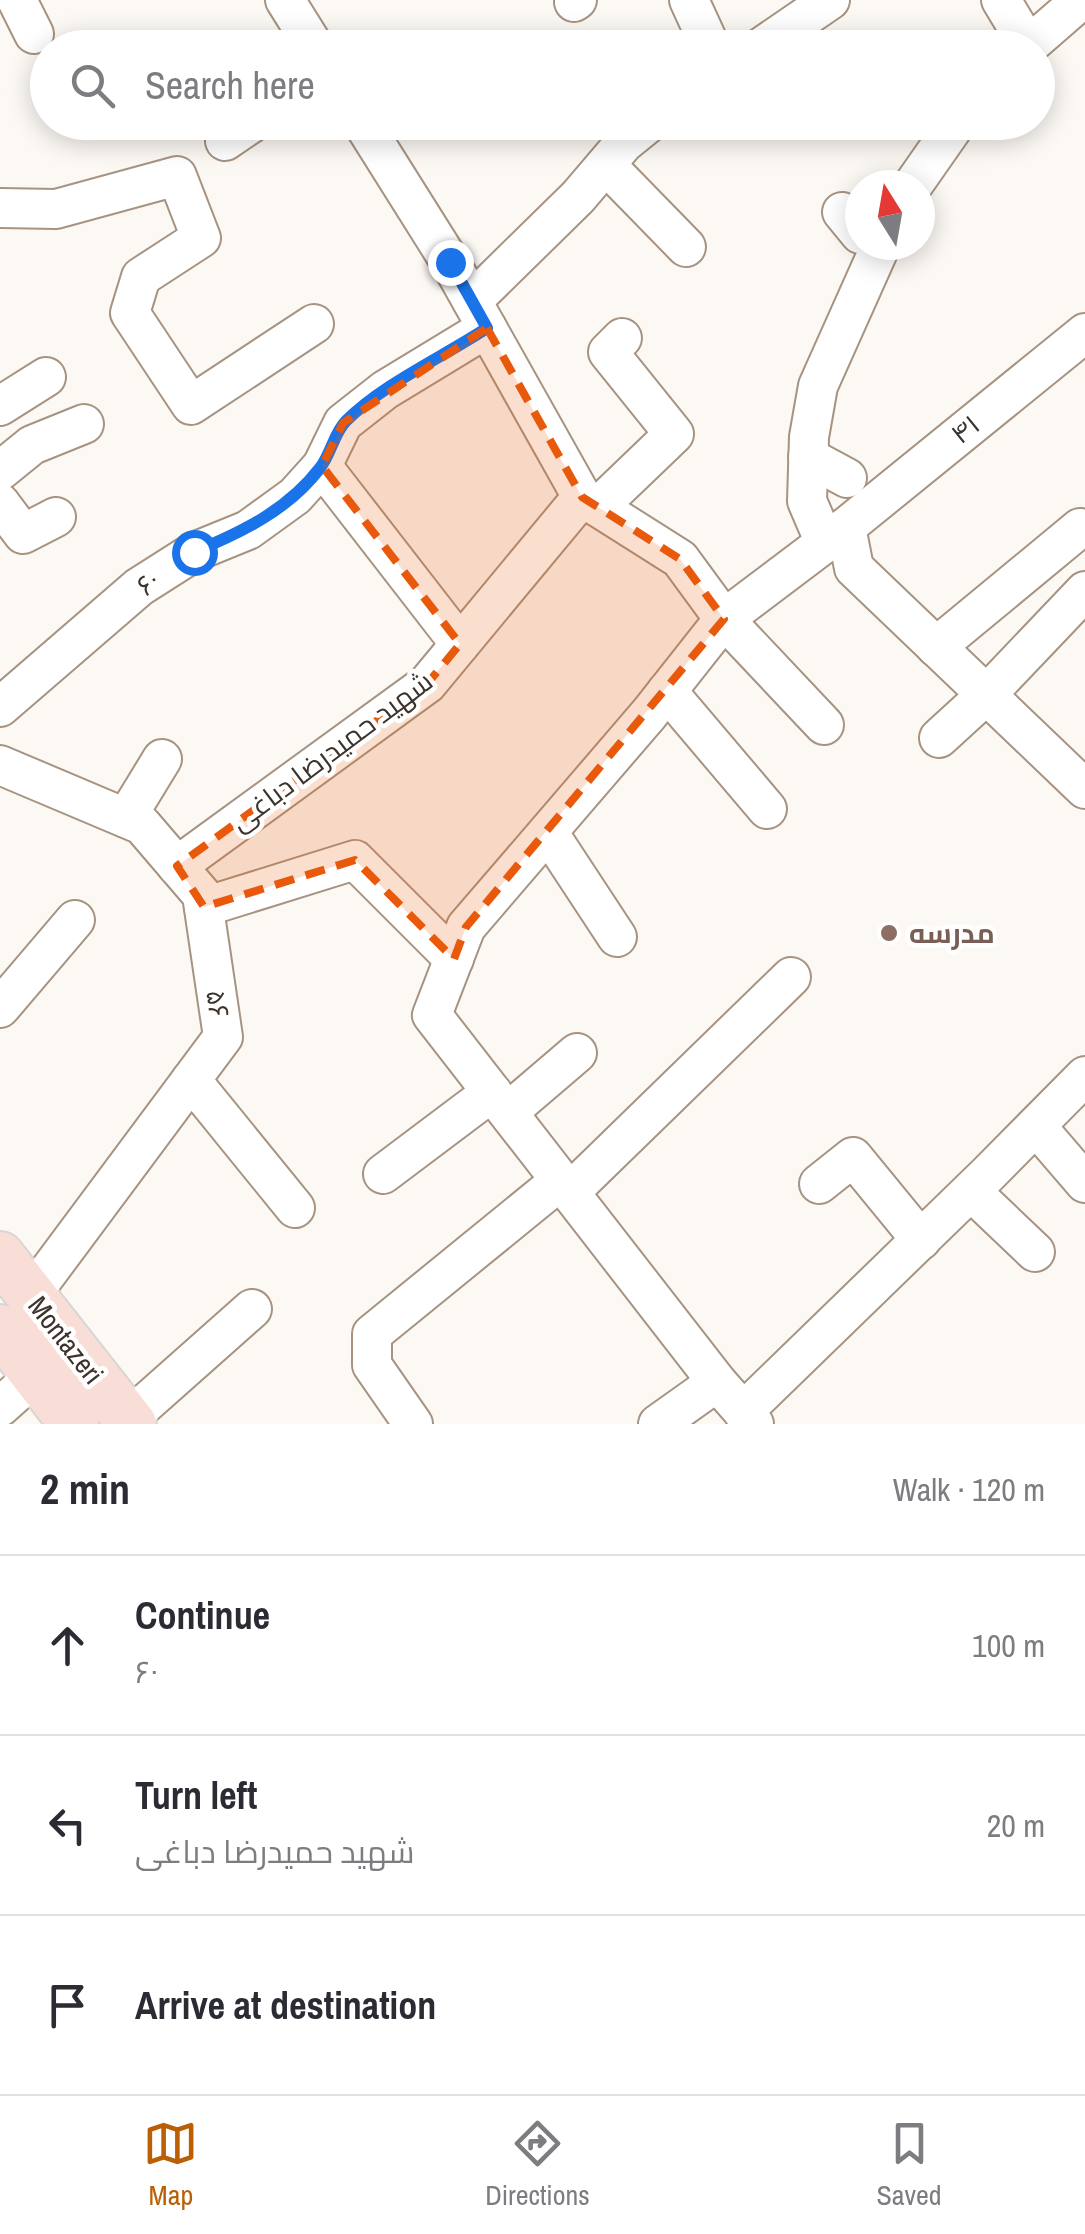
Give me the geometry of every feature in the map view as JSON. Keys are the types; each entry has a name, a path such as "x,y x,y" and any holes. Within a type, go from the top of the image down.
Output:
{"main road":[{"name":"Montazeri","path":"0,1256 36,1375 74,1424"},
{"name":"Montazeri","path":"15,1312 130,1422"}],"street":[{"path":"17,0 32,30"},
{"path":"285,0 304,30"},
{"path":"688,0 703,30"},
{"path":"786,30 830,0"},
{"path":"1001,0 1018,30"},
{"path":"1046,30 1082,0"},
{"path":"373,140 590,502 680,559 724,619 824,725"},
{"name":"۶۰","path":"0,707 140,588 194,552 248,530 295,496 322,466 343,424 480,315 520,256 619,140"},
{"path":"622,140 686,246"},
{"path":"923,170 944,140"},
{"path":"0,208 56,209 177,176 200,238 140,276 130,313 191,405 314,324"},
{"path":"859,260 818,386 808,457 808,501 836,535 854,568 1085,789"},
{"name":"۴۱","path":"500,1102 432,1015 466,927 724,619 836,535 1085,333"},
{"name":"شهید حمیدرضا دباغی","path":"177,866 427,684 590,502 674,434 608,352 622,338"},
{"path":"0,406 46,378"},
{"path":"0,471 32,445 84,424"},
{"path":"808,457 847,478"},
{"path":"322,466 460,644"},
{"path":"0,503 23,534 56,516"},
{"path":"936,647 1080,528"},
{"path":"939,738 986,695 1085,591"},
{"path":"668,690 768,809"},
{"path":"126,818 162,759"},
{"name":"۵۶","path":"0,765 142,826 202,895 223,1037 15,1312"},
{"path":"548,832 617,937"},
{"path":"204,907 355,860 454,959"},
{"path":"0,1008 75,920"},
{"path":"413,1424 372,1365 372,1334 565,1186 792,977"},
{"path":"383,1174 576,1054"},
{"path":"500,1102 749,1418 1085,1076"},
{"path":"191,1080 295,1208"},
{"path":"1036,1126 1085,1183"},
{"path":"820,1184 852,1156 921,1240"},
{"path":"971,1191 1036,1252"},
{"path":"130,1422 252,1309"},
{"path":"0,1407 36,1375"},
{"path":"658,1424 718,1382"}],"highlighted area":[{"path":"487,328 582,497 680,559 724,619 466,927 454,959 355,860 204,907 177,866 427,684 460,644 322,466 343,423"}],"place":[{"name":"مدرسه","path":"889,933"}],"route":[{"path":"194,552 248,530 295,496 322,466 343,424 385,390 487,328 450,262"}]}
